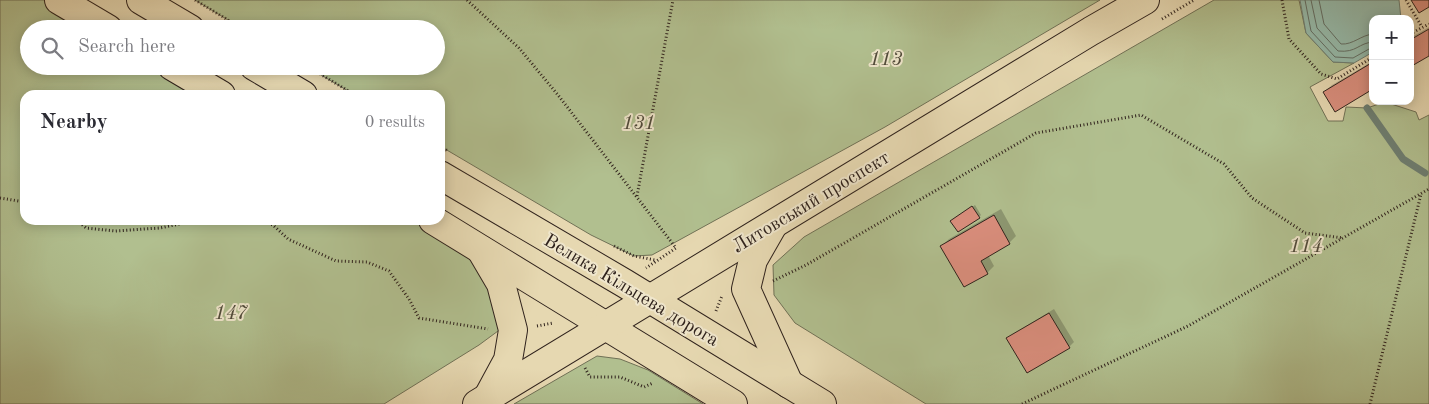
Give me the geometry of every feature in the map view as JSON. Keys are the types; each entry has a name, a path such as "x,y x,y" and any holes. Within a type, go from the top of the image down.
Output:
{"main road":[{"path":"59,0 93,20"},
{"path":"141,0 175,20"},
{"name":"Литовський проспект","path":"483,401 1145,0"},
{"path":"187,75 213,90"},
{"path":"283,75 309,83"},
{"name":"Велика Кільцева дорога","path":"445,178 822,404"},
{"path":"774,223 753,260 746,289 789,384"},
{"path":"442,225 733,404"},
{"path":"478,246 500,284 513,330 508,360 483,401"}],"path":[{"path":"195,0 228,20"},
{"path":"467,0 519,48 558,95 676,248"},
{"path":"637,196 673,0"},
{"path":"1282,0 1289,39 1321,74 1337,79 1370,60"},
{"path":"1406,0 1422,27"},
{"path":"1414,32 1429,24"},
{"path":"309,83 336,90"},
{"path":"771,282 806,265 1036,133 1141,116 1224,164 1252,198 1305,233 1343,238"},
{"path":"1022,404 1188,326 1429,189"},
{"path":"1370,404 1421,194"},
{"path":"0,198 20,201"},
{"path":"83,225 86,228 115,231 160,228 175,225"},
{"path":"273,225 288,239 336,261 366,262 389,271 409,299 419,318 490,329"},
{"path":"634,256 656,260"},
{"path":"590,377 620,377 644,387"}],"green space":[{"name":"147","path":"0,0 59,0 93,20 20,20 20,75 187,75 213,90 20,90 20,225 442,225 479,247 513,330 498,331 479,345 384,404 0,404"},
{"name":"131","path":"195,0 1100,0 885,127 652,255 634,256 591,235 445,149 445,90 347,90 321,75 445,75 445,20 228,20"},
{"name":"114","path":"1214,0 1299,0 1306,33 1333,62 1354,63 1310,87 1328,121 1343,121 1346,107 1367,108 1376,105 1394,105 1416,112 1419,120 1429,115 1429,404 926,404 795,323 774,295 773,265 804,237"},
{"path":"597,356 620,359 648,370 703,404 514,404"}],"water":[{"path":"1300,0 1399,0 1401,15 1369,15 1369,54 1354,63 1333,62 1306,33"}],"building":[{"path":"1411,0 1429,0 1429,7 1419,13"},
{"path":"1429,29 1429,56 1414,65 1414,60 1414,38"},
{"path":"1369,64 1369,91 1335,112 1323,92"},
{"path":"972,206 980,218 958,232 950,221"},
{"path":"994,215 1010,244 981,261 988,274 964,287 940,246"},
{"path":"1049,313 1070,348 1027,373 1006,338"}],"waterway":[{"path":"1367,108 1403,159 1425,173"}],"park label":[{"name":"113","path":"886,58"}]}
